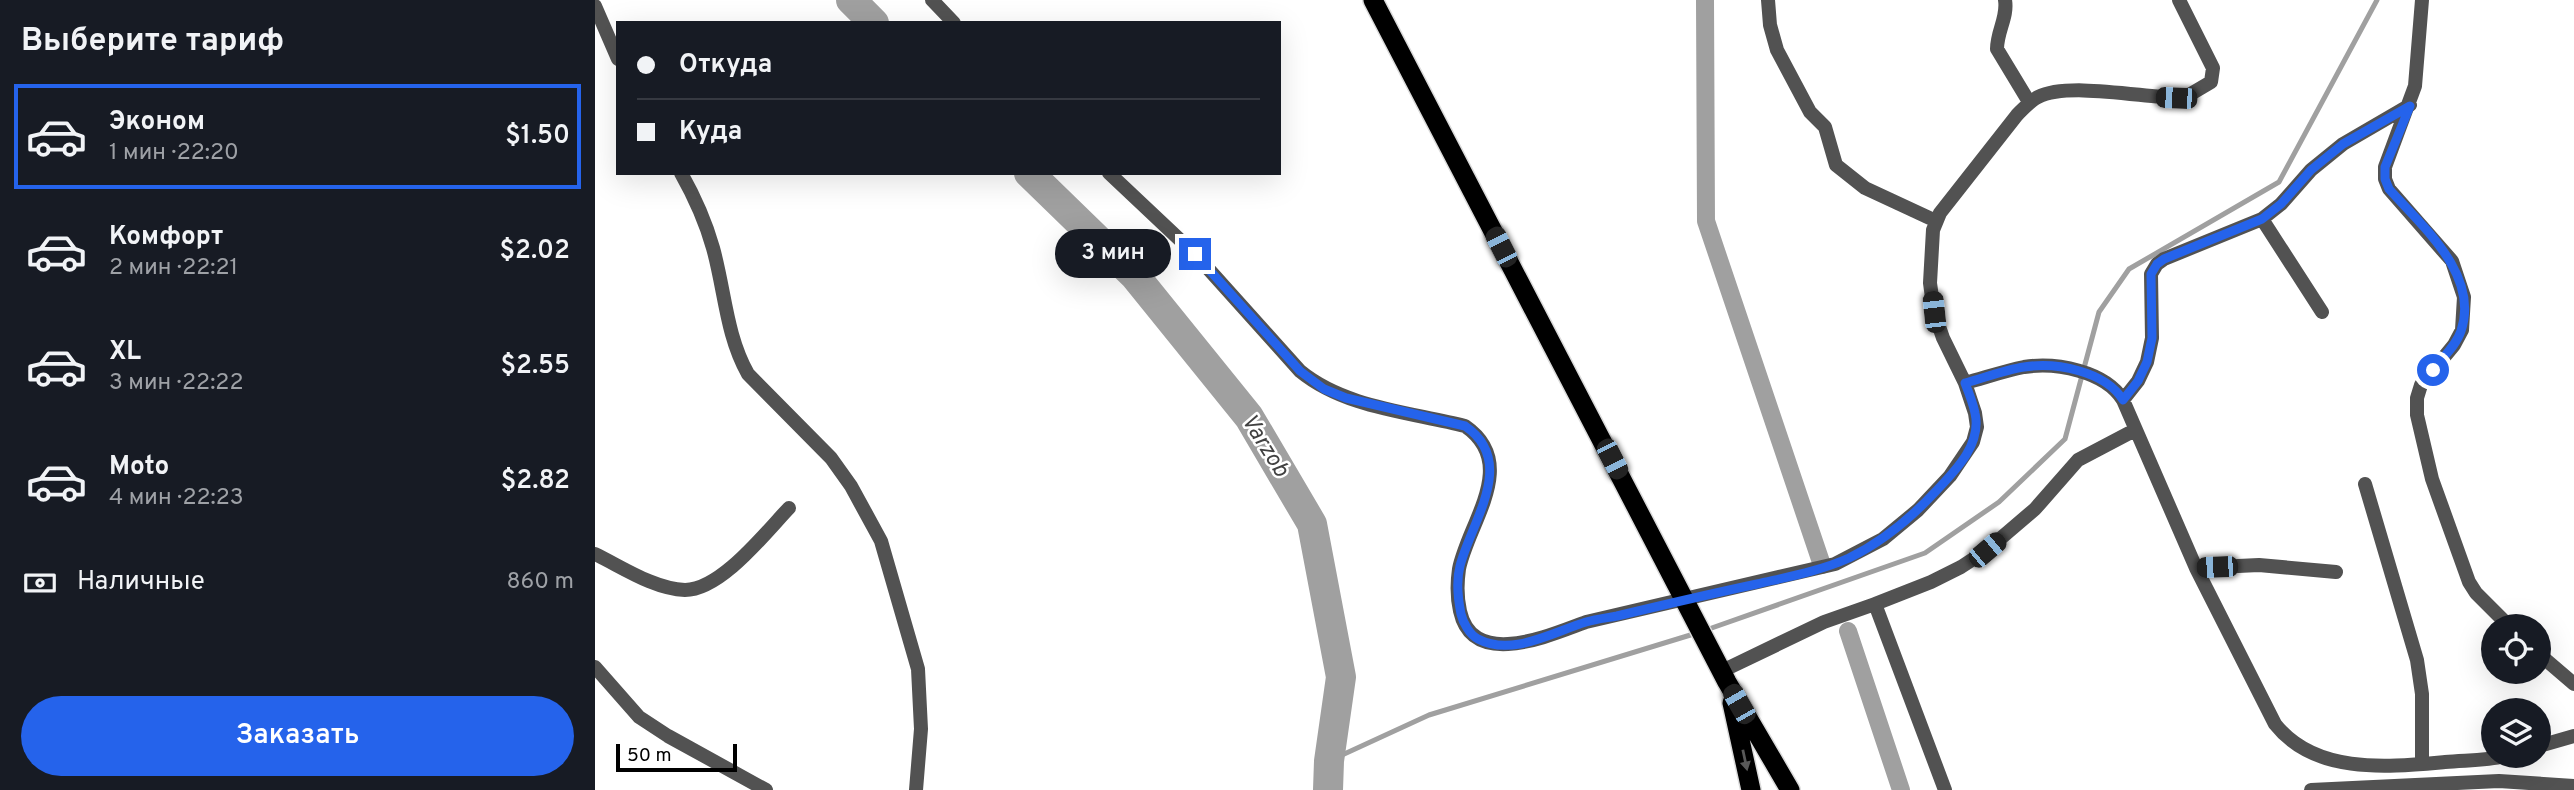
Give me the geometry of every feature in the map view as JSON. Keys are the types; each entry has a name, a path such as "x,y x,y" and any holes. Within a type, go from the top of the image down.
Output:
{"highway":[{"path":"1373,0 1721,670 1790,790"},
{"path":"1721,670 1751,790"}],"street":[{"path":"932,0 952,21"},
{"path":"1768,0 1770,26 1777,50 1810,112 1825,128 1836,166 1865,188 1935,220"},
{"path":"2005,0 2006,13 1997,39 1997,49 2029,102"},
{"path":"1111,175 1195,254 1311,380 1346,398 1465,426 1480,439 1489,463 1489,480 1479,518 1460,566 1458,585 1462,620 1477,639 1510,645 1541,638 1586,622 1687,605 1835,564 1883,539 1918,510 1950,476 1973,442 1977,428 1965,383 1943,338 1934,312 1930,283 1935,220 2029,102 2041,96 2074,90 2176,98 2189,96 2211,82 2213,68 2179,0"},
{"path":"2422,0 2416,86 2385,167 2385,179 2389,189 2452,261 2464,297 2462,330 2454,345 2421,385 2417,398 2417,415 2432,479 2469,582 2497,614"},
{"path":"595,6 616,54"},
{"path":"2123,400 2138,381 2147,362 2152,338 2150,283 2153,269 2164,259 2262,219 2281,204 2311,170 2343,144 2410,106"},
{"path":"682,175 713,247 739,358 748,374 831,458 851,485 880,541 918,669 921,729 916,790"},
{"path":"2262,219 2322,312"},
{"path":"1965,383 2024,367 2047,366 2093,375 2115,388 2123,400 2196,568 2275,724 2284,736 2316,755 2342,762 2377,766 2481,759"},
{"path":"1721,670 1824,622 1931,582 1961,567 1987,550 2035,509 2078,460 2135,430"},
{"path":"2365,484 2417,660 2422,694 2422,764"},
{"path":"595,554 652,582 678,589 696,589 725,572 789,508"},
{"path":"2196,568 2259,565 2336,572"},
{"path":"1875,604 1945,790"},
{"path":"2551,664 2574,684"},
{"path":"595,667 639,717 766,790"},
{"path":"2551,743 2574,736"},
{"path":"2499,781 2501,768"},
{"path":"2311,790 2499,781 2574,786"}],"waterway":[{"name":"Varzob","path":"851,0 872,21"},
{"path":"1705,0 1706,221 1822,565"},
{"path":"1706,630 1925,553 1999,502 2065,439 2099,312 2129,269 2279,182 2377,0"},
{"name":"Varzob","path":"1031,175 1135,276 1249,417 1312,524 1341,677 1329,761 1328,790"},
{"path":"1848,631 1901,790"},
{"path":"1329,761 1429,715 1697,633"}],"route":[{"path":"1195,254 1300,371 1324,389 1346,398 1465,426 1480,439 1489,463 1489,480 1486,499 1460,566 1459,604 1462,620 1469,631 1477,639 1494,644 1528,642 1586,622 1795,575 1835,564 1883,539 1918,510 1950,476 1973,442 1977,428 1975,413 1965,383 2024,367 2047,366 2093,375 2115,388 2123,400 2138,381 2147,362 2152,338 2150,283 2151,274 2157,264 2262,219 2281,204 2311,170 2343,144 2410,106 2385,167 2385,179 2389,189 2452,261 2464,297 2462,330 2454,345 2433,370"}]}
